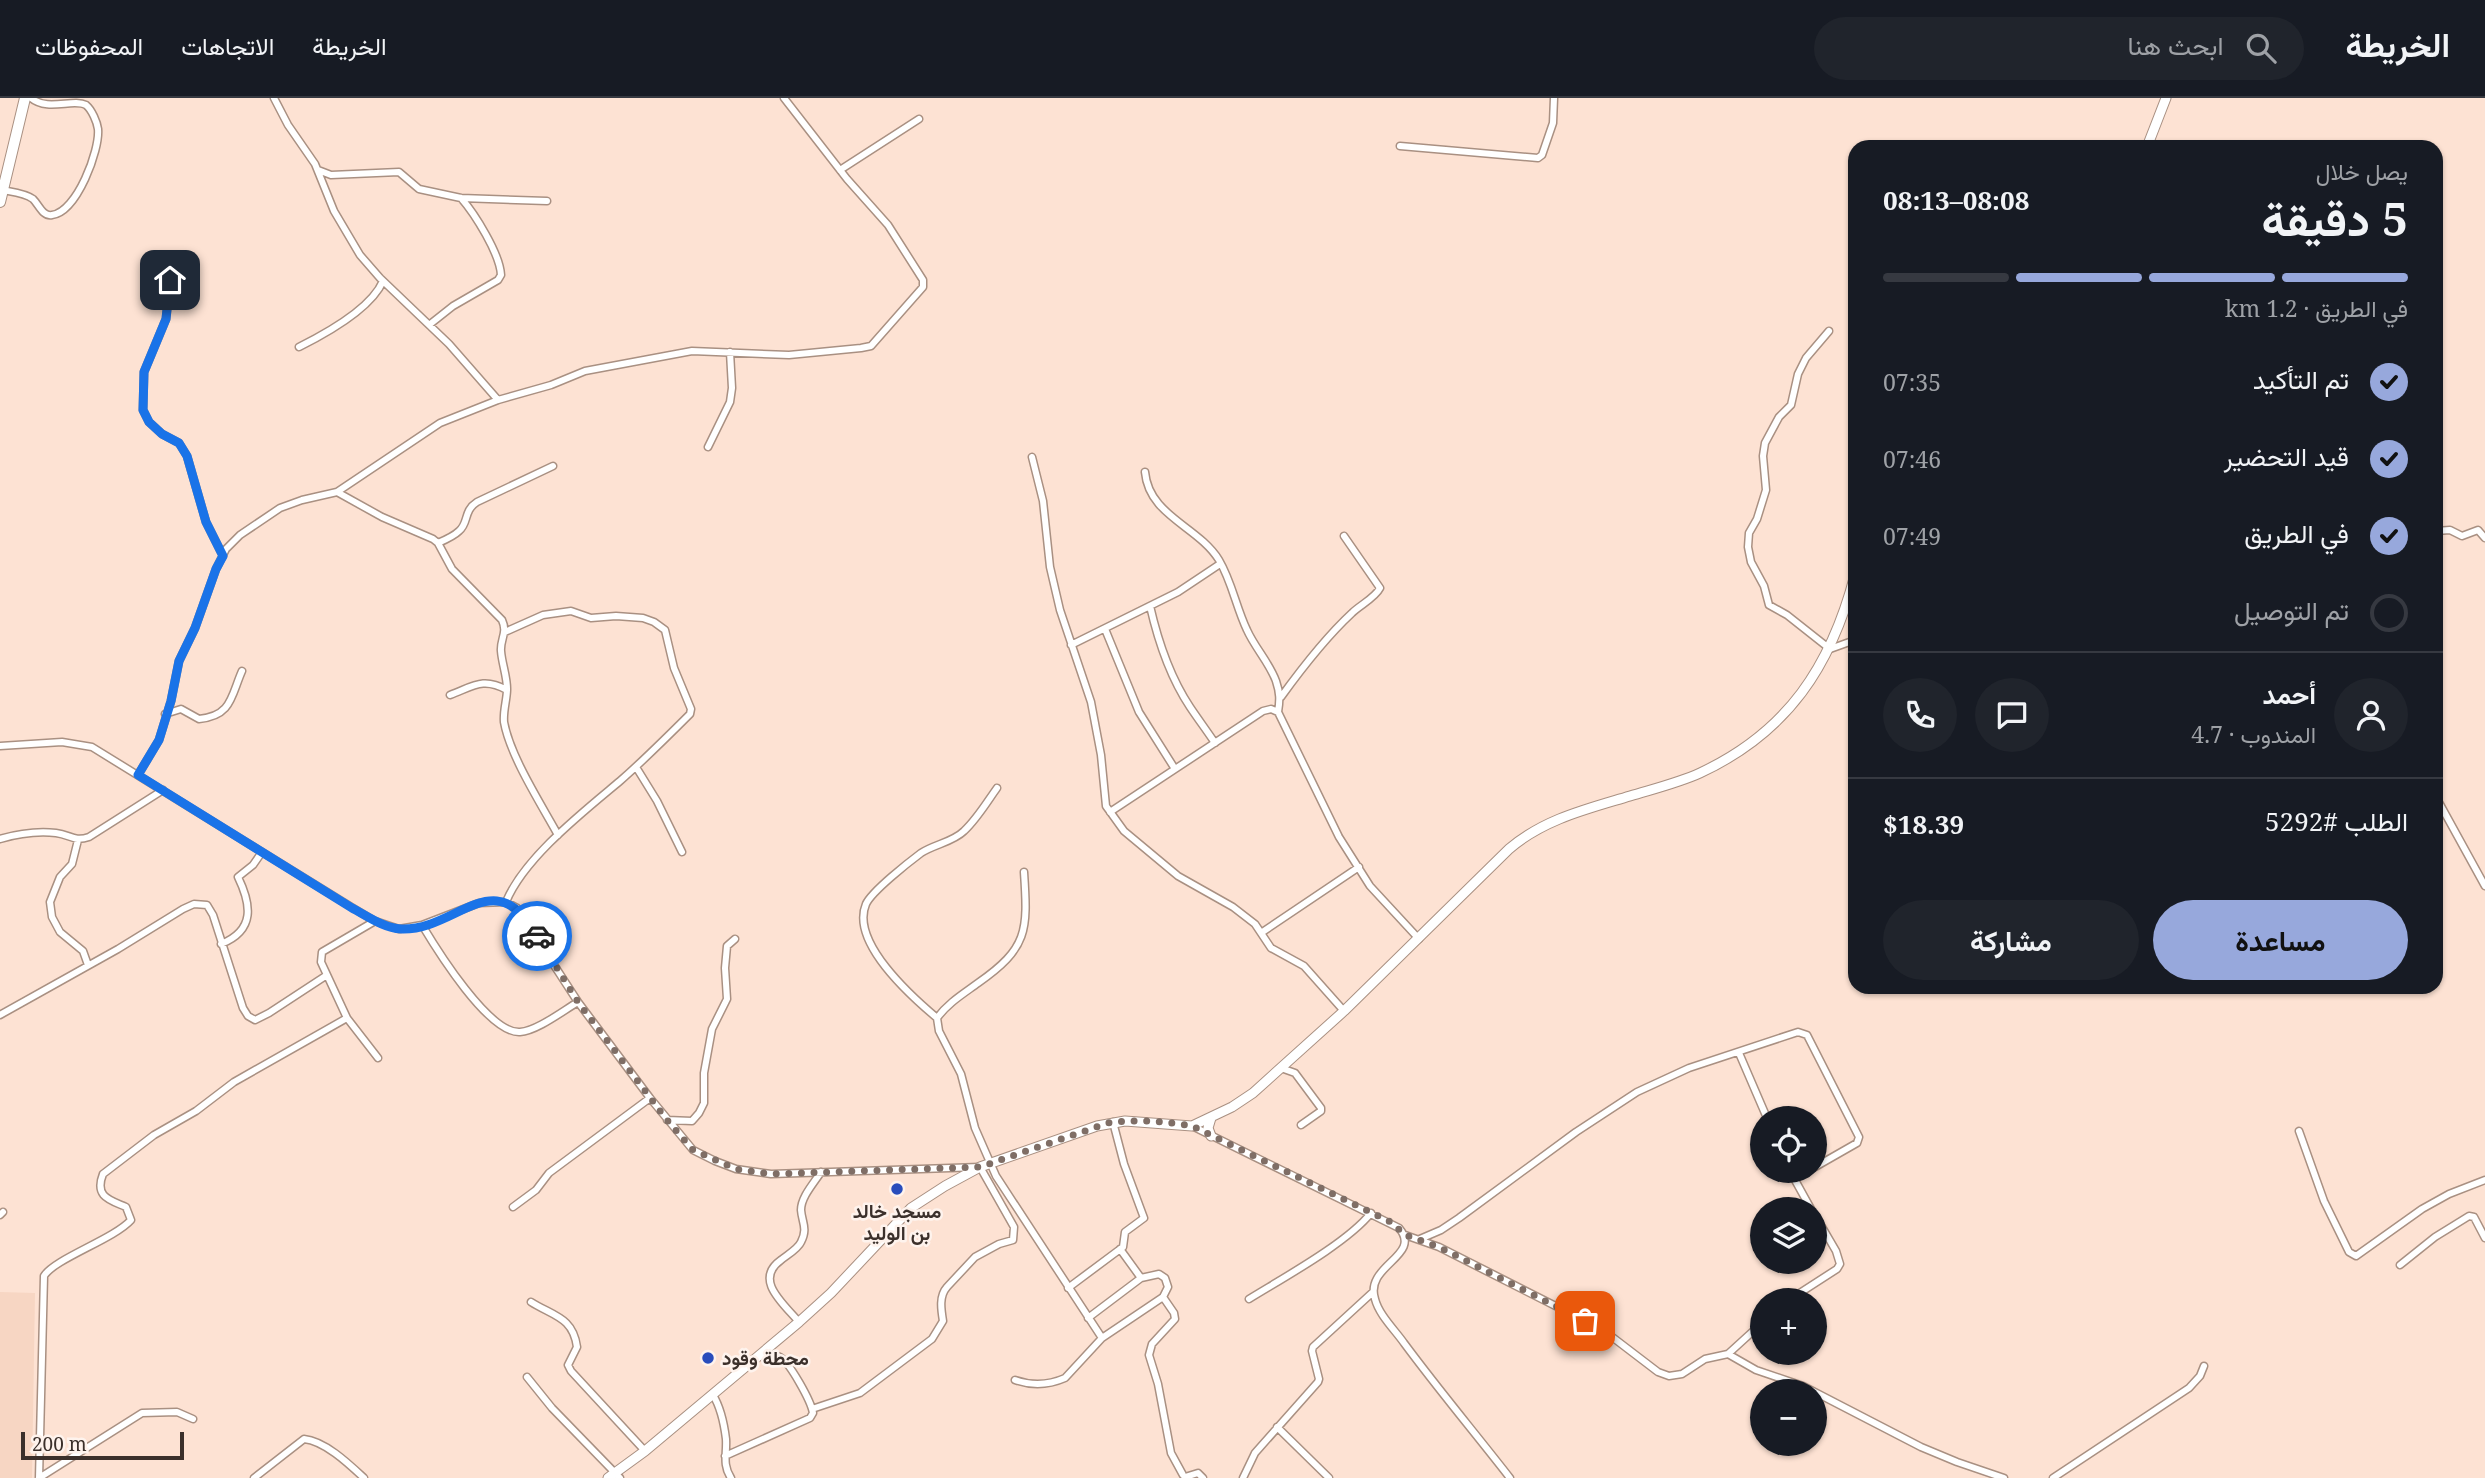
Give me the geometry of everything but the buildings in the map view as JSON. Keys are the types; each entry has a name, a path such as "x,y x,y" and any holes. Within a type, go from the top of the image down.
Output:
{"main road":[{"path":"0,202 25,98"}],"street":[{"path":"2,190 29,196 43,212 49,216 54,215 74,200 83,185 97,142 98,128 89,107 83,102 47,104 37,103 30,98"},
{"path":"274,98 288,125 301,140 318,170 346,234 360,255 383,281 449,344 499,400"},
{"path":"138,775 159,740 179,661 195,628 216,569 240,535 279,508 337,492 440,423 499,400 551,386 602,367 692,351 789,355 848,350 871,345 923,287 923,280 888,225 840,170 784,98"},
{"path":"1400,146 1538,158 1542,155 1553,122 1554,98"},
{"path":"2150,140 2166,98"},
{"path":"840,170 919,118"},
{"path":"318,170 331,175 399,172 419,189 461,198 547,201"},
{"path":"429,325 453,306 498,280 501,275 485,235 470,208 461,198"},
{"path":"172,264 166,319 144,372 143,410 149,422 162,434 179,443 187,456 206,522 223,556"},
{"path":"299,347 323,336 354,312 374,294 383,281"},
{"path":"1829,331 1806,358 1798,374 1791,405 1774,423 1765,443 1763,456 1766,489 1757,519 1749,533 1748,547 1751,562 1764,586 1769,605 1787,615 1830,649"},
{"path":"708,447 730,402 730,352"},
{"path":"1032,457 1043,500 1050,567 1091,702 1101,755 1105,801 1110,812 1124,831 1178,876 1233,907 1255,925 1265,941 1278,953 1304,966 1345,1012"},
{"path":"438,543 460,531 469,507 553,466"},
{"path":"1145,472 1152,497 1164,511 1208,548 1228,575 1249,633 1256,648 1272,669 1281,697"},
{"path":"337,492 438,543 452,569 502,620 505,632 501,650 507,691 504,721 513,747 558,835"},
{"path":"2443,530 2450,530 2462,536 2478,530 2485,538"},
{"path":"1344,536 1380,588 1378,593 1351,613 1325,642 1281,697 1278,712 1334,828 1380,898 1419,939"},
{"path":"1072,645 1178,592 1220,564"},
{"path":"1192,1126 1253,1093 1345,1012 1509,849 1536,829 1562,817 1689,778 1745,747 1783,717 1830,649 1848,600"},
{"path":"1150,606 1155,628 1175,681 1189,707 1215,743"},
{"path":"505,632 543,615 572,611 591,618 616,616 643,618 654,622 665,630 674,668 691,705 691,712 636,767 558,835 513,886 506,902"},
{"path":"1105,629 1139,712 1175,769"},
{"path":"1830,649 1848,643"},
{"path":"165,714 181,709 199,719 227,709 242,671"},
{"path":"450,695 484,682 507,691"},
{"path":"1110,812 1263,712 1271,709 1278,712"},
{"path":"0,746 78,743 109,756 375,920 399,929 422,925 480,903 506,902 517,908 531,925 578,1002 667,1120 693,1150 736,1169 771,1174 980,1167"},
{"path":"636,767 657,801 682,852"},
{"path":"997,788 963,832 925,850 870,898 865,906 866,928 881,962 916,1001 937,1018 939,1031 961,1074 969,1111 990,1164 1101,1338"},
{"path":"0,839 47,832 78,840 89,837 163,790"},
{"path":"2443,810 2485,886"},
{"path":"78,840 72,864 60,877 50,902 52,917 60,932 83,951 88,965"},
{"path":"221,944 238,934 245,922 249,902 238,877 253,865 262,852"},
{"path":"1261,933 1359,867"},
{"path":"937,1018 946,1007 1003,965 1015,951 1024,934 1024,872"},
{"path":"0,1015 194,904 207,905 216,922 243,1008 248,1016 255,1020 327,975"},
{"path":"375,920 322,951 321,962 347,1018 378,1058"},
{"path":"422,925 457,980 480,1006 508,1030 517,1033 529,1030 578,1002"},
{"path":"667,1120 692,1121 704,1103 704,1073 712,1029 727,999 727,946 735,940"},
{"path":"193,1419 177,1412 142,1413 39,1478 44,1276 50,1269 131,1220 126,1207 109,1201 100,1189 103,1174 154,1135 196,1111 234,1082 347,1018"},
{"path":"1420,1239 1459,1218 1637,1091 1680,1072 1792,1033 1807,1035 1860,1141 1827,1160"},
{"path":"1739,1053 1762,1106"},
{"path":"1281,1068 1294,1073 1321,1108 1321,1111 1301,1125"},
{"path":"513,1206 536,1190 549,1173 650,1098"},
{"path":"1211,1118 1211,1136"},
{"path":"1068,1288 1120,1249 1124,1245 1128,1228 1144,1218 1124,1164 1113,1122"},
{"path":"527,1377 614,1476 799,1322 831,1293 911,1209 980,1167 1113,1122 1192,1126 1391,1222 1405,1235 1420,1239 1602,1330 1658,1372 1669,1376 1682,1374 1705,1359 1728,1354 1750,1334"},
{"path":"2299,1131 2324,1201 2350,1252 2356,1256 2422,1209 2449,1194 2485,1180"},
{"path":"813,1409 860,1393 932,1339 943,1321 940,1305 947,1287 975,1257 1013,1240 1014,1227 980,1167"},
{"path":"799,1322 774,1293 769,1278 772,1266 801,1244 806,1226 801,1208 821,1172"},
{"path":"1248,1298 1306,1263 1363,1223 1371,1213"},
{"path":"2400,1265 2435,1237 2469,1216 2474,1217 2485,1238"},
{"path":"1405,1235 1406,1244 1401,1252 1379,1272 1374,1284 1373,1292 1380,1309 1510,1478"},
{"path":"1808,1288 1837,1269 1840,1264 1827,1236"},
{"path":"1120,1249 1141,1278"},
{"path":"1015,1380 1028,1385 1065,1378 1101,1338 1163,1297 1168,1287 1165,1278 1159,1274 1141,1278 1088,1318"},
{"path":"1243,1478 1255,1453 1318,1382 1313,1347 1373,1292"},
{"path":"1163,1297 1175,1319 1152,1344 1149,1354 1158,1384 1171,1453 1185,1477 1198,1473 1203,1478"},
{"path":"531,1302 572,1328 577,1347 568,1365 570,1371 645,1451"},
{"path":"725,1456 810,1418 813,1409 783,1359 763,1353"},
{"path":"1728,1354 1756,1370 1803,1385 1921,1447 2004,1478"},
{"path":"2053,1478 2189,1388 2200,1376 2204,1366"},
{"path":"713,1395 720,1407 726,1440 726,1469 731,1478"},
{"path":"1277,1427 1329,1478"},
{"path":"254,1478 296,1443 308,1439 325,1448 364,1478"}],"shaded area":[{"path":"0,1292 35,1293 32,1478 0,1478"}],"way so far":[{"path":"537,936 578,1002 667,1120 693,1150 736,1169 771,1174 980,1167 1108,1123 1125,1121 1181,1124 1192,1126 1391,1222 1405,1235 1439,1247 1585,1321"}],"place":[{"name":"مسجد خالد بن الوليد","path":"897,1189"},
{"name":"محطة وقود","path":"708,1358"}],"route":[{"path":"170,280 163,330 144,372 143,410 149,422 183,448 206,522 223,556 179,661 159,740 138,775 352,908 388,926 411,929 480,903 497,901 517,908 537,936"}]}
